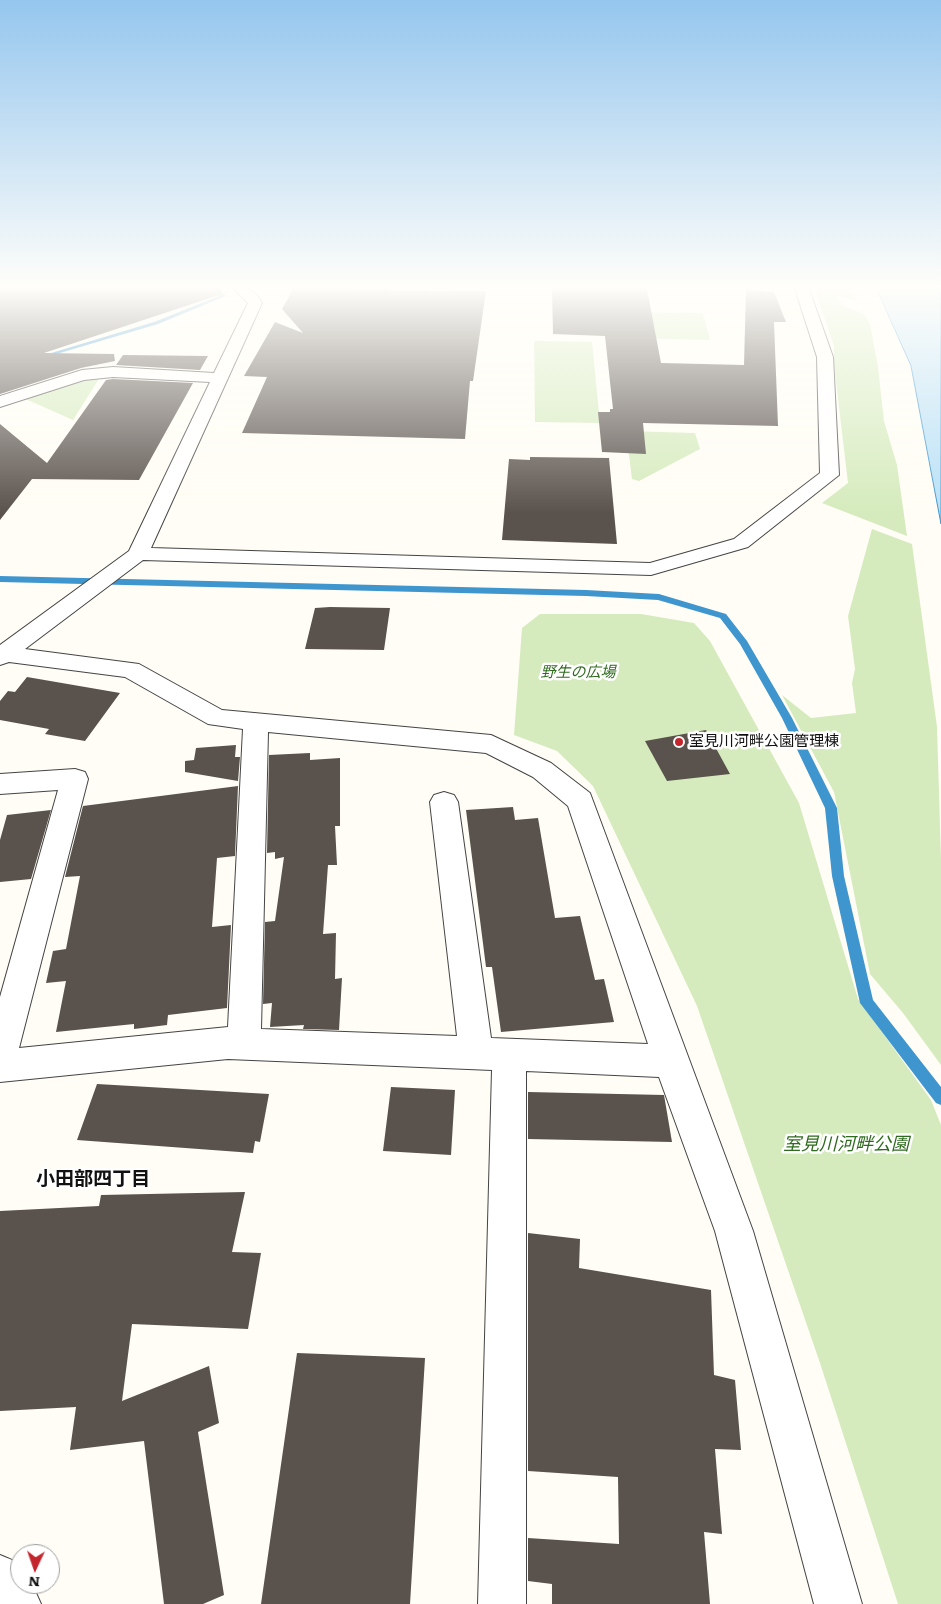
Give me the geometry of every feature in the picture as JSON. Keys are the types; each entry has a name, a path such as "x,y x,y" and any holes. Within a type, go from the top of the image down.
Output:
{"street":[{"path":"1,655 83,594 113,575 138,554 226,364"},
{"path":"138,554 651,569 741,543 830,475 825,364"},
{"path":"0,402 82,375 113,372 219,378"},
{"path":"1,655 131,670 217,718 491,744 542,770 580,800 671,1062 734,1231 838,1604"},
{"path":"244,1044 256,722"},
{"path":"0,784 75,779 0,1057"},
{"path":"444,802 492,1054 502,1604"},
{"path":"0,1066 228,1043 671,1062"},
{"path":"0,1579 17,1604"}],"green space":[{"path":"534,364 594,364 600,423 535,422"},
{"path":"877,364 884,421 897,465 907,536 822,503 848,483 834,365"},
{"path":"102,374 73,420 21,397"},
{"path":"626,431 695,433 700,449 639,481 632,479"},
{"path":"872,529 912,544 937,727 941,860 941,1065 903,1013 870,974 834,792 782,695 811,718 856,713 852,683 855,669 848,616"},
{"name":"室見川河畔公園","path":"540,614 641,614 694,623 710,641 799,803 858,999 931,1100 941,1125 941,1604 898,1604 820,1363 697,1006 593,786 557,751 514,735 522,628"}],"water":[{"path":"910,364 941,364 941,524"}],"building":[{"path":"0,364 101,364 81,368 0,394"},
{"path":"117,364 204,364 200,370"},
{"path":"251,364 475,364 473,381 470,381 465,439 242,433 267,377 244,376"},
{"path":"608,364 776,364 778,426 643,423 646,454 602,452 598,412 610,412 610,409 613,409"},
{"path":"106,380 193,383 139,480 32,479 0,520 0,424 47,463"},
{"path":"530,457 609,458 617,544 502,540 509,459 530,460"},
{"path":"315,608 390,608 384,650 305,649"},
{"path":"27,677 120,693 85,741 45,734 49,729 0,720 0,701 8,691 15,692"},
{"path":"706,730 730,774 667,781 645,741"},
{"path":"236,745 235,757 240,757 238,781 185,772 185,761 194,760 196,748"},
{"path":"310,753 310,760 340,758 340,826 335,826 337,865 328,865 323,934 336,933 335,979 342,978 339,1030 303,1029 304,1025 270,1027 272,1003 263,1004 265,922 275,921 284,857 275,859 275,852 267,853 269,755"},
{"path":"238,786 235,856 217,858 212,927 231,925 227,1008 168,1015 167,1025 134,1029 134,1024 56,1032 66,981 46,983 53,951 66,949 80,876 65,877 83,806"},
{"path":"513,807 515,820 538,818 555,918 580,916 595,980 604,979 614,1022 501,1032 492,967 486,967 466,810"},
{"path":"51,810 31,879 0,882 0,840 7,815"},
{"path":"97,1084 269,1094 260,1142 255,1141 253,1153 77,1140"},
{"path":"391,1087 455,1090 451,1155 383,1151"},
{"path":"528,1092 664,1095 672,1142 528,1139"},
{"path":"245,1192 232,1252 261,1253 248,1329 132,1324 122,1401 209,1366 219,1423 198,1432 224,1595 203,1604 164,1604 144,1441 70,1450 76,1407 0,1411 0,1211 99,1206 101,1195"},
{"path":"528,1233 580,1239 579,1268 711,1290 714,1375 735,1380 741,1450 715,1449 722,1534 704,1532 710,1604 552,1604 552,1584 528,1581 528,1538 619,1544 618,1477 528,1471"},
{"path":"297,1353 425,1358 410,1604 261,1604"}],"waterway":[{"path":"0,579 586,593 659,597 723,616 744,643 787,718 831,808 838,876 867,1003 941,1098"}],"place":[{"name":"室見川河畔公園管理棟","path":"679,742"}],"district":[{"name":"小田部四丁目","path":"93,1179"}],"park label":[{"name":"野生の広場","path":"578,673"}]}
